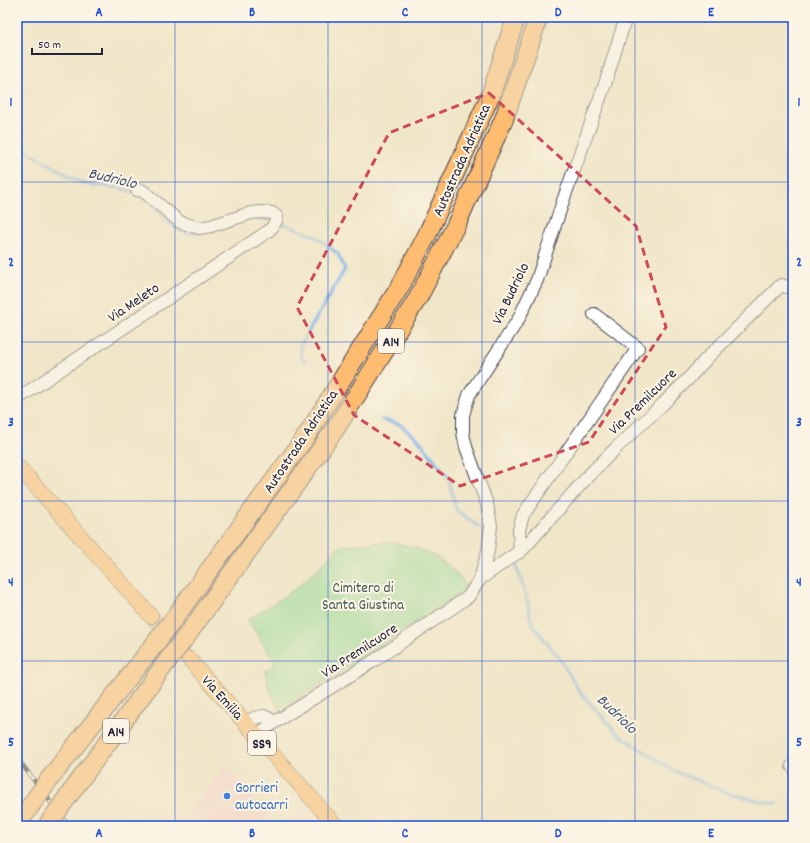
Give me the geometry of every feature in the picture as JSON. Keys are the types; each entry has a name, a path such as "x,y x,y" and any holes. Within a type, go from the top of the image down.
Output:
{"highway":[{"name":"Autostrada Adriatica","path":"17,825 51,777 173,620 307,435 400,285 427,235 491,94 516,17"},
{"name":"Autostrada Adriatica","path":"47,826 188,634 334,431 418,298 456,226 504,119 538,17"}],"main road":[{"path":"17,465 151,616"},
{"name":"Via Emilia","path":"189,659 336,826"}],"street":[{"name":"Via Budriolo","path":"480,579 488,551 491,526 487,504 466,447 463,433 463,415 469,395 518,320 537,280 564,198 605,84 626,17"},
{"name":"Via Meleto","path":"17,399 268,232 277,220 277,217 272,213 251,213 211,226 199,228 180,222 143,191 137,190"},
{"name":"Via Premilcuore","path":"258,738 264,730 275,722 375,660 468,597 480,579 520,552 616,447 689,378 707,358 782,285 793,289"},
{"name":"Via Premilcuore","path":"520,552 519,530 523,515 638,348 594,314"},
{"path":"245,723 254,718 264,716 275,722"}],"highlighted area":[{"path":"489,93 636,226 666,327 589,442 460,486 354,415 297,307 389,133"}],"shaded area":[{"name":"Gorrieri autocarri","path":"226,765 278,826 178,826"},
{"name":"Gorrieri autocarri","path":"301,809 317,826 280,826"}],"green space":[{"name":"Cimitero di Santa Giustina","path":"389,542 414,548 434,556 452,569 468,589 280,710 269,689 265,671 276,664 248,620 294,590 318,569 336,549 347,545"}],"waterway":[{"name":"Budriolo","path":"17,145 83,184 121,188 135,193"},
{"name":"Budriolo","path":"152,206 172,226 184,232 199,233"},
{"name":"Budriolo","path":"256,218 268,220"},
{"name":"Budriolo","path":"281,223 315,236 338,254 345,269 300,346 301,357 305,361"},
{"name":"Budriolo","path":"382,420 399,424 419,440 449,479 456,510 479,527"},
{"name":"Budriolo","path":"515,561 526,596 532,624 560,659 579,691 619,735 674,771 725,792 777,804"}],"tunnel":[{"path":"151,616 185,655"}],"railway":[{"path":"17,758 69,826"}],"place":[{"name":"Gorrieri autocarri","path":"227,796"}]}
